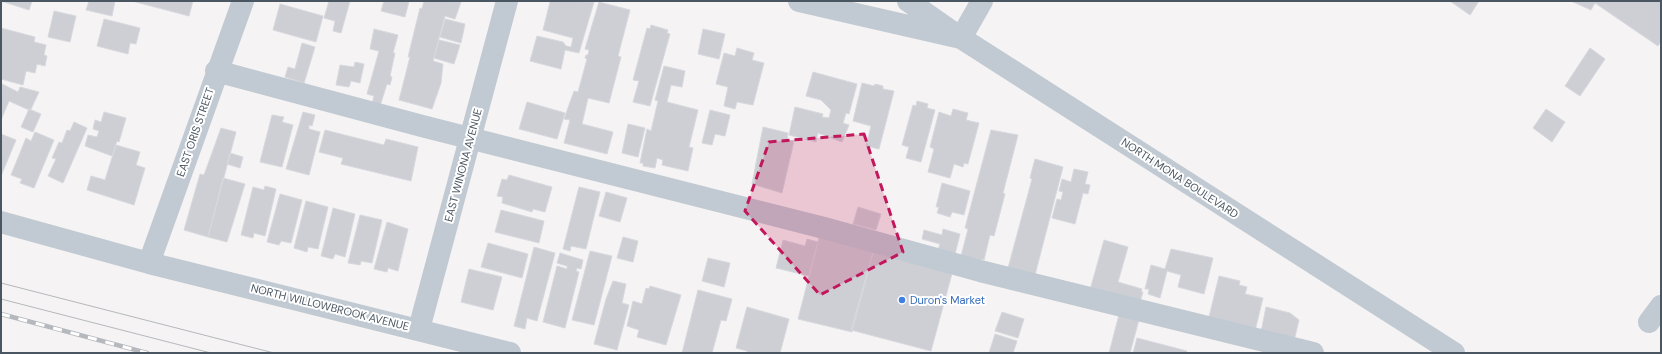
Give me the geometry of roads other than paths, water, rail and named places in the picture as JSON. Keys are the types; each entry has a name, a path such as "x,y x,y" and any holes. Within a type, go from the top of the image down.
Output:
{"street":[{"name":"EAST ORIS STREET","path":"149,263 216,71 243,1"},
{"name":"EAST WINONA AVENUE","path":"419,329 507,1"},
{"path":"799,1 961,38 982,1"},
{"name":"NORTH MONA BOULEVARD","path":"908,1 961,38 1454,353"},
{"path":"216,71 470,138 824,228 987,273 1313,353"},
{"name":"NORTH WILLOWBROOK AVENUE","path":"1,222 149,263 419,329 510,353"}],"tram line":[{"path":"1,283 274,353"},
{"path":"1,299 211,353"}],"railway":[{"path":"1,314 147,353"}],"place":[{"name":"Duron's Market","path":"902,300"}]}
